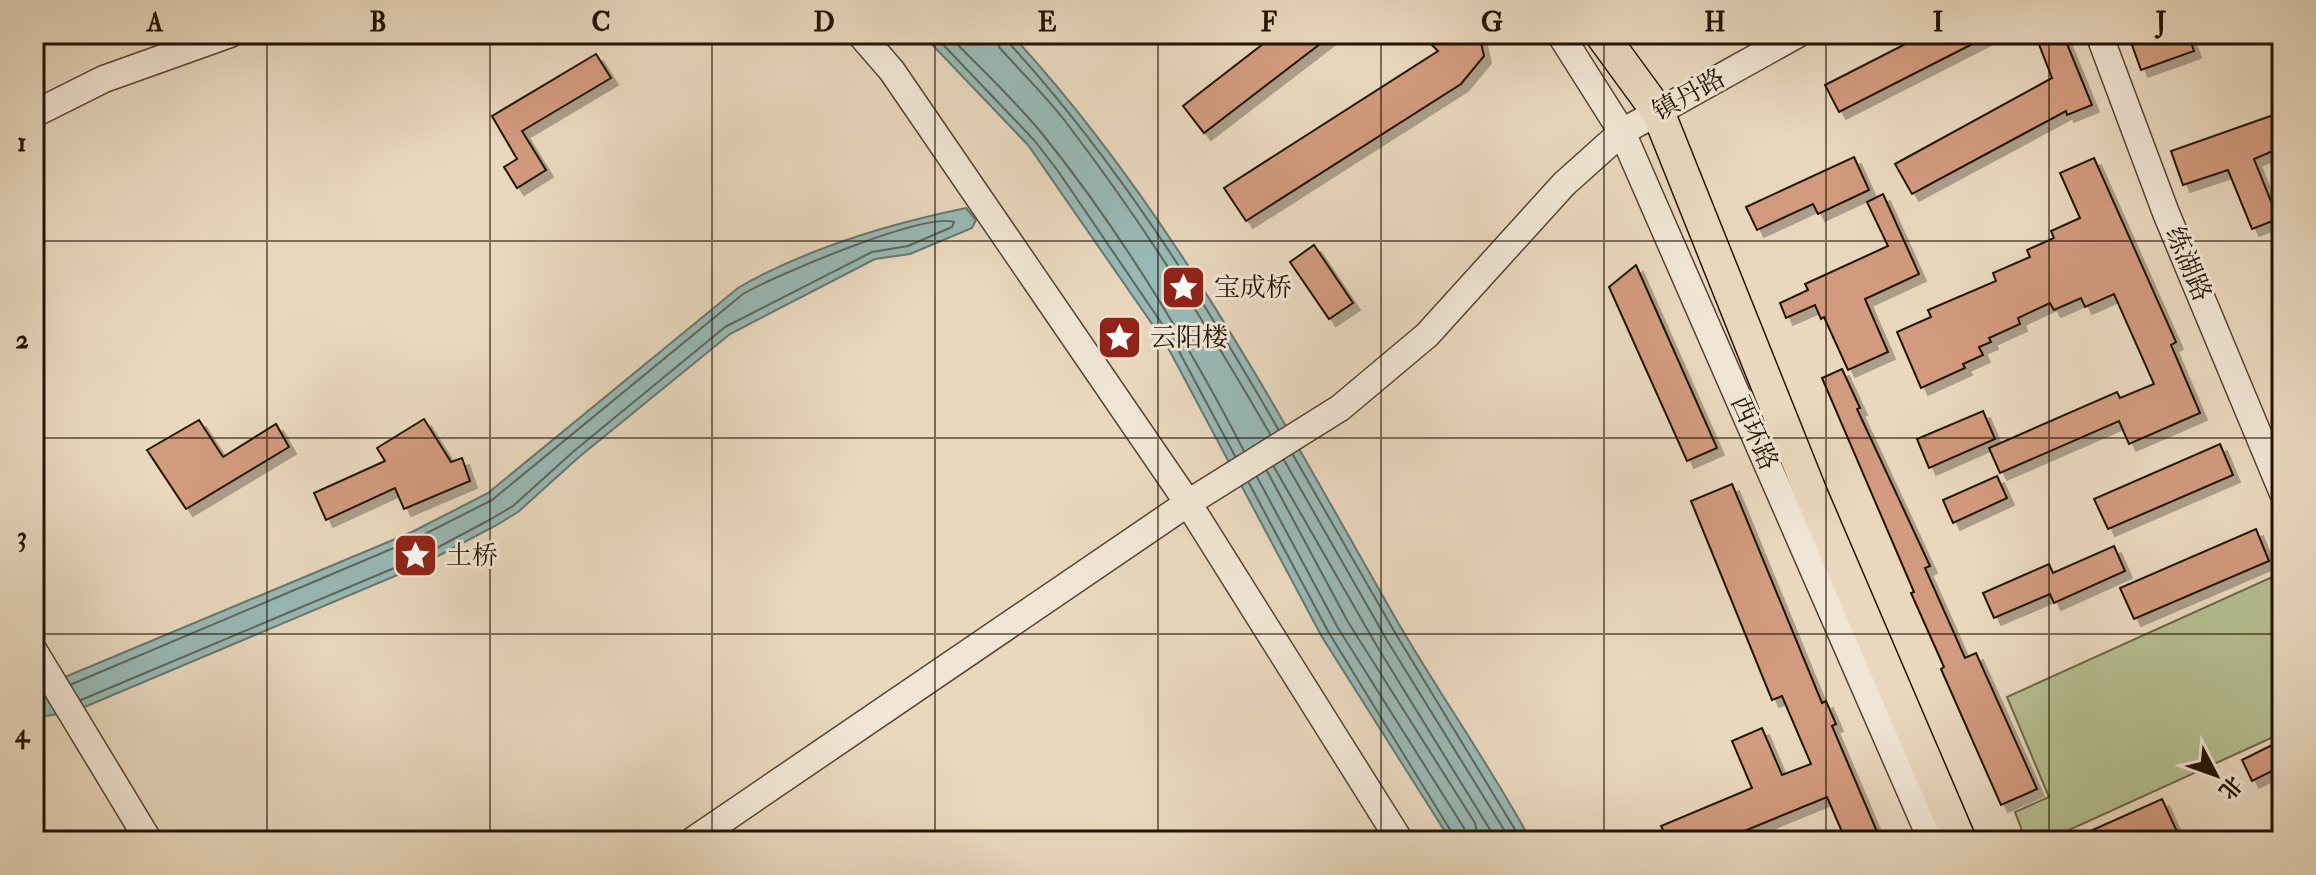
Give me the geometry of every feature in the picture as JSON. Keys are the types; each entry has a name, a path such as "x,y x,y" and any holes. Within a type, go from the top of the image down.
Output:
{"main road":[{"name":"西环路","path":"1601,34 1658,112 1812,496 1960,841"}],"street":[{"path":"34,114 104,79 230,34"},
{"path":"860,34 892,71 1188,503 1400,841"},
{"name":"西环路","path":"1560,34 1622,132 1932,841"},
{"name":"镇丹路","path":"692,841 1188,503 1329,416 1427,335 1564,184 1622,132 1798,34"},
{"name":"练湖路","path":"2099,34 2166,213 2282,491"},
{"path":"37,656 149,841"}],"green space":[{"path":"2281,573 2282,733 2045,841 2026,841 2015,812 2049,797 2007,697"}],"water":[{"path":"922,34 1011,34 1121,168 1218,313 1410,643 1531,841 1451,841 1322,637 1166,344 1028,145"},
{"path":"966,208 976,220 972,228 910,254 875,259 730,334 579,457 518,512 495,526 421,565 75,711 34,718 34,690 412,532 488,493 738,288 820,249"}],"building":[{"path":"1276,34 1333,34 1204,133 1183,106"},
{"path":"1421,34 1479,34 1484,56 1461,84 1246,221 1224,188 1438,51"},
{"path":"1925,34 1992,34 1839,112 1825,85"},
{"path":"2035,34 2063,34 2092,105 2067,115 2066,111 1912,194 1895,164 2052,78"},
{"path":"2128,34 2188,34 2194,51 2141,70"},
{"path":"596,54 611,78 522,131 546,170 517,188 504,167 517,159 492,116"},
{"path":"2282,112 2282,147 2254,159 2278,219 2252,229 2228,170 2183,185 2171,151"},
{"path":"1854,157 1869,190 1818,214 1813,204 1757,230 1746,207"},
{"path":"2094,158 2176,342 2171,345 2200,413 2129,444 2119,421 2000,473 1989,448 2117,392 2120,398 2154,384 2114,294 2085,307 2081,298 2054,310 2050,303 2018,318 2020,324 1989,338 1991,342 1979,347 1983,355 1963,364 1965,368 1921,388 1897,332 1931,317 1928,310 1996,281 1993,273 2030,257 2027,250 2054,238 2051,231 2080,218 2060,173"},
{"path":"1883,194 1919,274 1865,299 1888,352 1848,370 1824,317 1821,319 1815,305 1786,318 1780,303 1808,290 1805,284 1888,246 1867,202"},
{"path":"1314,245 1353,303 1329,319 1290,262"},
{"path":"1636,265 1717,448 1687,461 1609,287"},
{"path":"1842,369 1860,408 1857,409 1930,566 1925,568 1965,658 1976,653 2037,789 2001,805 1941,669 1944,667 1911,593 1914,592 1822,378"},
{"path":"1983,411 1995,439 1929,468 1917,439"},
{"path":"424,419 451,462 462,458 470,481 404,509 395,488 326,520 314,493 385,461 377,448"},
{"path":"199,420 223,457 276,424 289,447 186,509 147,450"},
{"path":"2220,444 2233,475 2108,529 2094,499"},
{"path":"1997,476 2007,498 1953,523 1943,500"},
{"path":"1732,484 1822,703 1826,701 1836,724 1832,726 1881,841 1846,841 1827,797 1720,841 1668,841 1661,826 1752,788 1732,741 1762,728 1782,775 1811,764 1782,696 1772,700 1691,501"},
{"path":"2256,529 2269,561 2134,619 2120,588"},
{"path":"2114,546 2125,571 2054,603 2050,594 1994,618 1983,593 2049,564 2053,573"},
{"path":"2282,740 2282,766 2252,781 2242,760"},
{"path":"2162,799 2179,836 2168,841 2068,841"}],"place":[{"name":"宝成桥","path":"1183,288"},
{"name":"云阳楼","path":"1119,338"},
{"name":"土桥","path":"415,556"}]}
